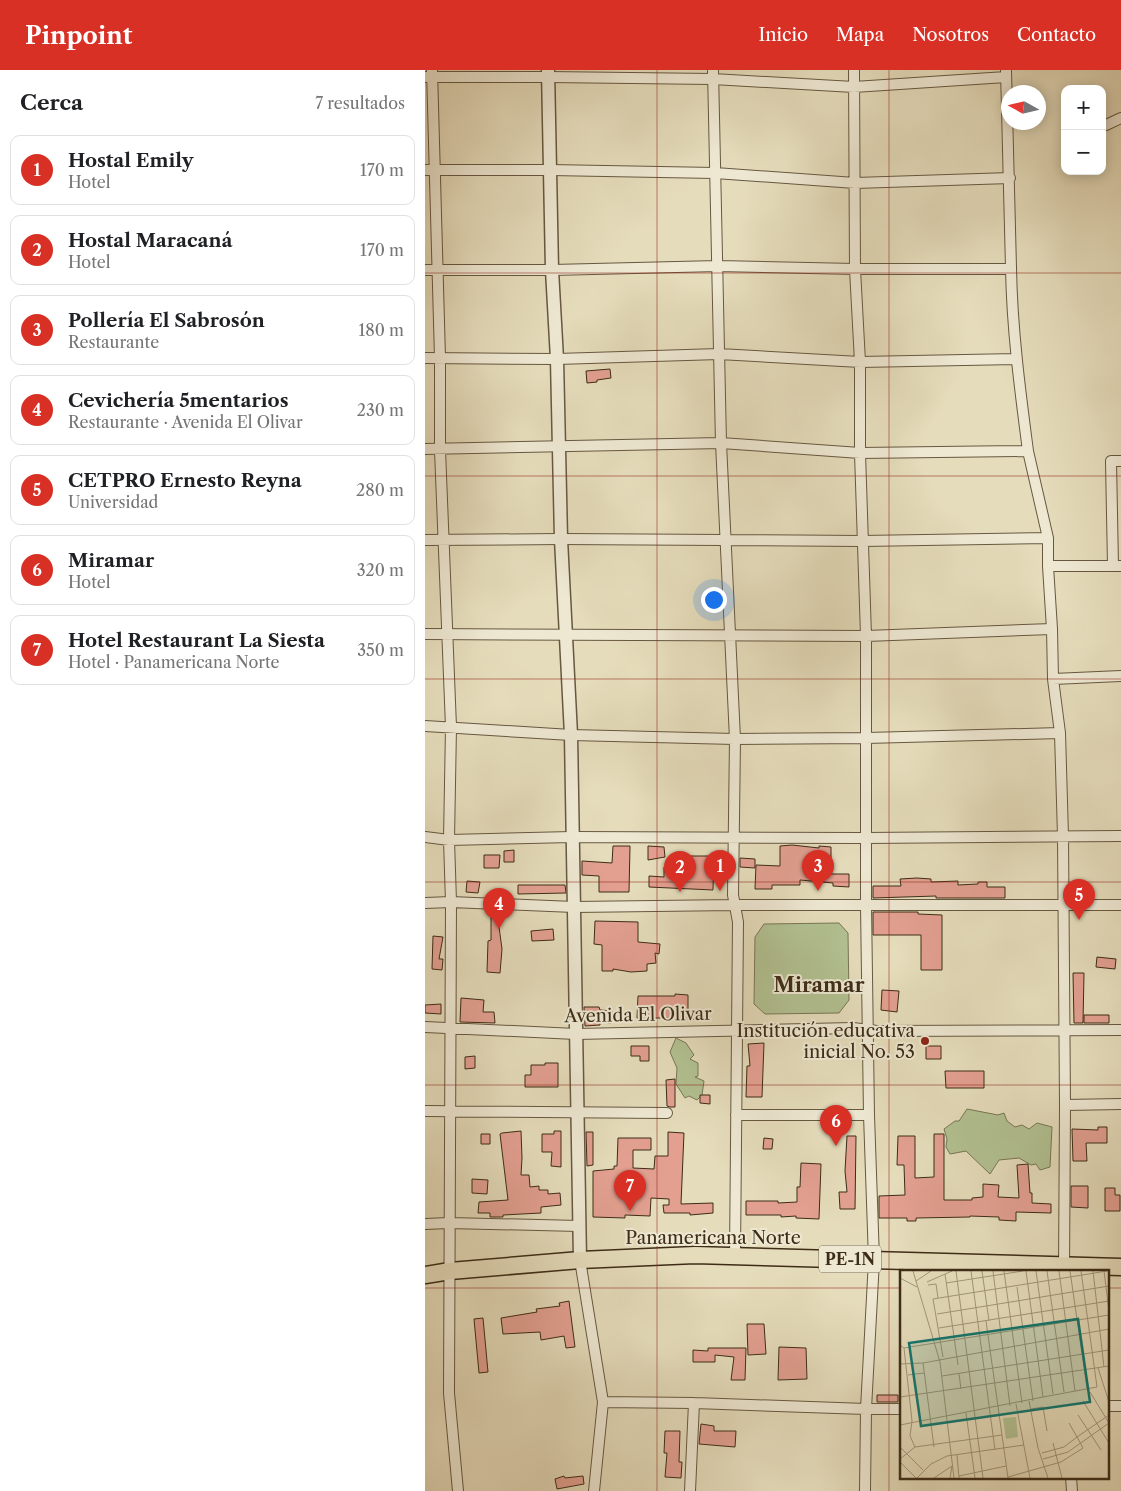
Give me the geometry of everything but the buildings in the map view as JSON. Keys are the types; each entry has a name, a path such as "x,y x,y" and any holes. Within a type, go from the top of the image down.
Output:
{"highway":[{"name":"Panamericana Norte","path":"425,1275 450,1271 580,1260 655,1256 735,1255 1063,1268 1121,1267"}],"street":[{"path":"854,70 855,270 860,362 860,453 866,636 865,838 869,1115 875,1260 866,1409 865,1491"},
{"path":"548,73 561,539 571,735 580,1260 603,1402 594,1491"},
{"path":"457,1491 449,1393 451,902 449,840 451,727 440,450 438,270 430,170 430,75 548,73 713,74 854,87 1006,74 1011,269 1016,359 1028,451 1048,538 1053,679 1060,733 1065,1031 1063,1268"},
{"path":"713,74 721,443 735,739 733,895 738,922 735,1255"},
{"path":"1106,125 1121,118"},
{"path":"430,170 715,173 855,183 1010,178"},
{"path":"425,270 552,270 718,266 855,270 1011,269"},
{"path":"425,358 557,359 719,354 860,362 1016,359"},
{"path":"425,449 721,443 860,453 1028,451"},
{"path":"1048,566 1117,566 1111,461 1121,461"},
{"path":"425,540 561,539 862,542 1048,538"},
{"path":"425,634 565,633 866,636 1052,629"},
{"path":"1053,679 1121,676"},
{"path":"425,726 571,735 735,739 1060,733"},
{"path":"425,837 449,840 1121,836"},
{"path":"425,903 451,902 574,907 735,905 1121,906"},
{"name":"Avenida El Olivar","path":"425,1028 576,1034 853,1028 868,1030 1121,1030"},
{"path":"1065,1105 1121,1104"},
{"path":"425,1111 667,1114"},
{"path":"736,1115 869,1115"},
{"path":"425,1224 579,1226"},
{"path":"603,1402 900,1409"},
{"path":"690,1491 694,1403"},
{"path":"1071,1478 1072,1491"}],"green space":[{"path":"839,923 848,933 849,1000 839,1013 765,1014 754,1004 755,937 764,924"},
{"path":"676,1038 686,1043 694,1055 690,1059 698,1063 698,1076 695,1077 704,1081 702,1095 697,1100 689,1096 685,1098 676,1084 677,1068 670,1052"},
{"path":"967,1109 998,1115 1004,1113 1007,1121 1015,1127 1022,1125 1029,1129 1037,1123 1052,1127 1050,1167 1040,1170 1036,1164 1031,1165 1019,1158 999,1160 990,1174 966,1151 950,1154 946,1147 947,1139 944,1129 955,1121 959,1121"}],"place":[{"name":"Hostal Emily","path":"720,891"},
{"name":"Pollería El Sabrosón","path":"818,891"},
{"name":"Hostal Maracaná","path":"680,892"},
{"name":"CETPRO Ernesto Reyna","path":"1079,920"},
{"name":"Cevichería 5mentarios","path":"499,929"},
{"name":"Institución educativa inicial No. 53","path":"925,1041"},
{"name":"Miramar","path":"836,1146"},
{"name":"Hotel Restaurant La Siesta","path":"630,1211"}],"district":[{"name":"Miramar","path":"819,985"}]}
